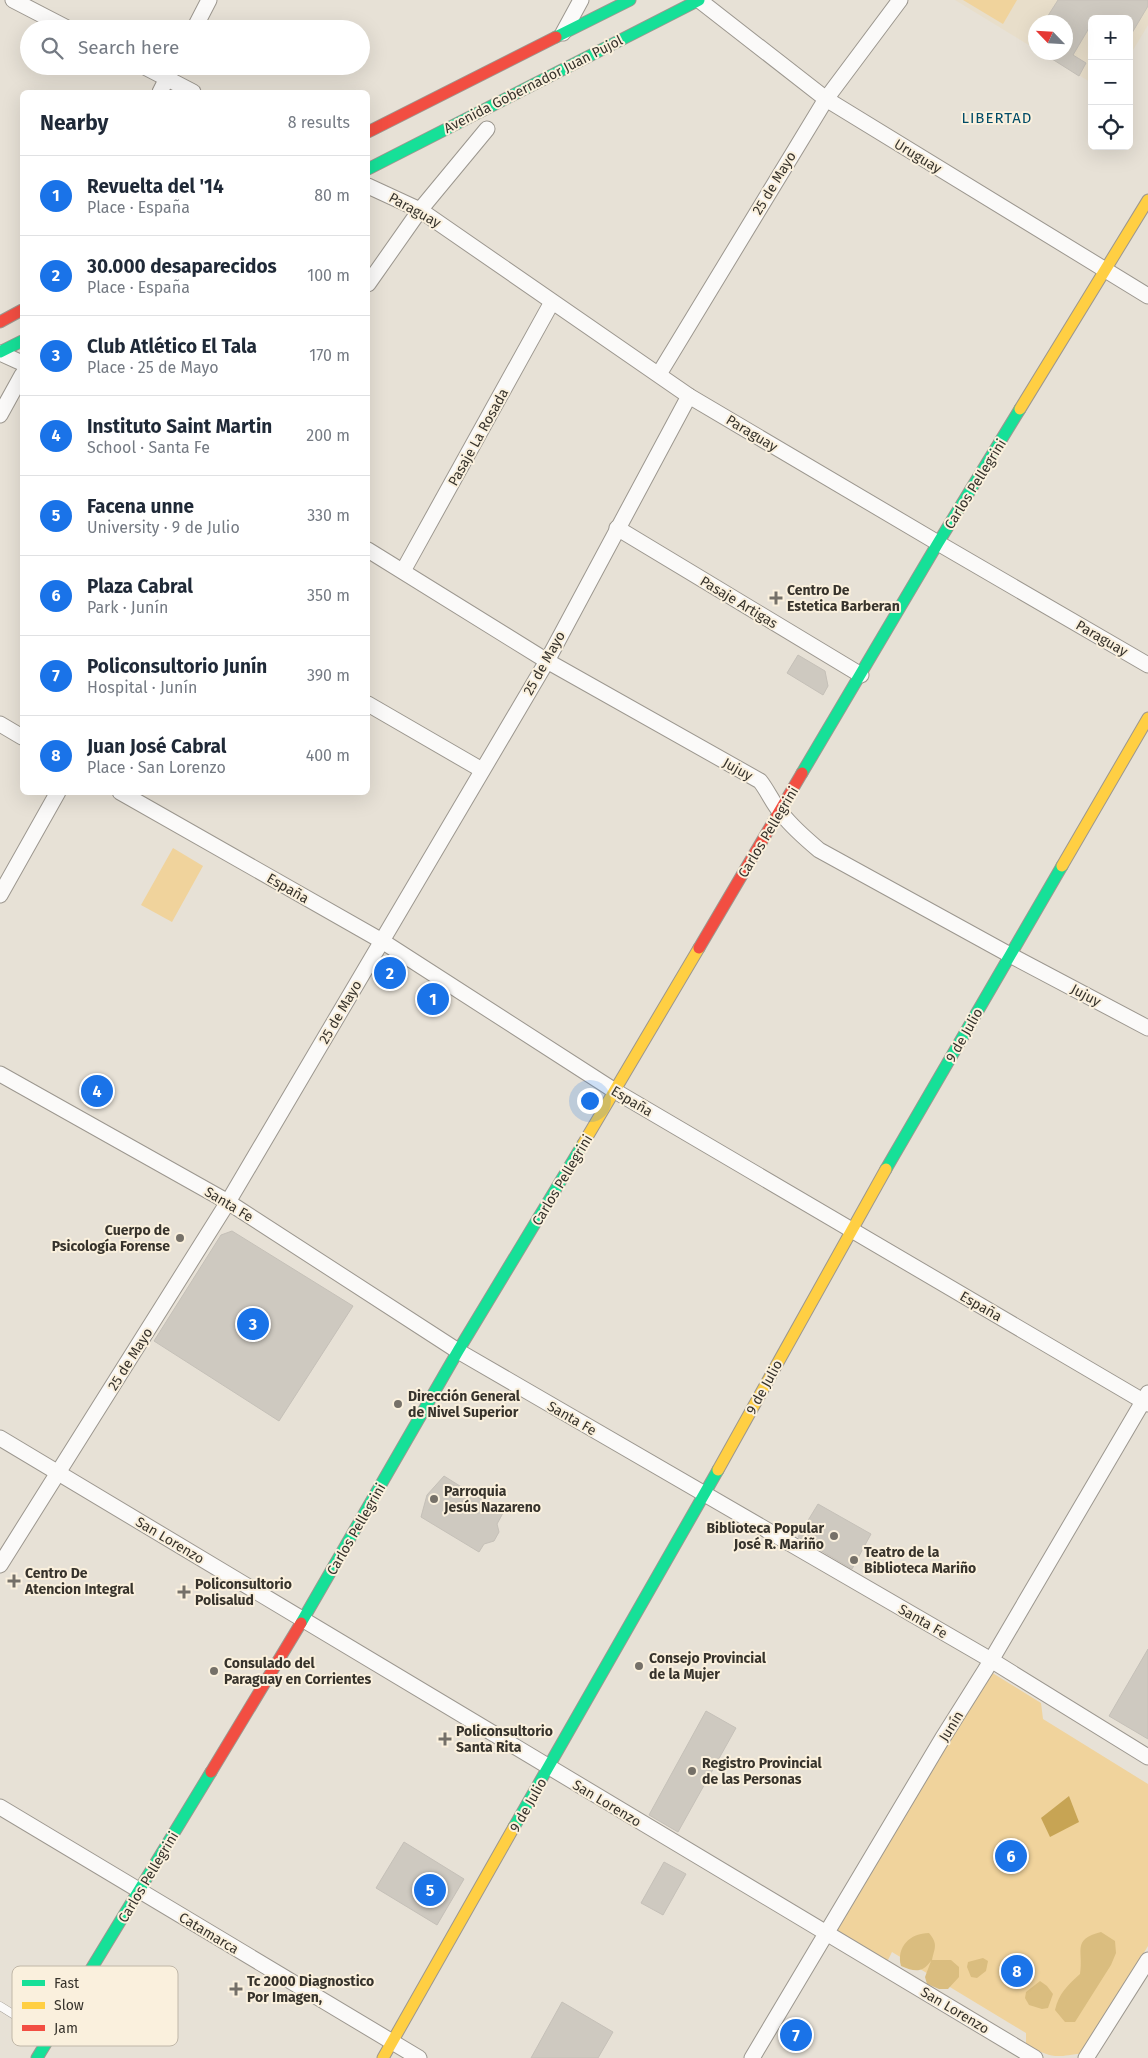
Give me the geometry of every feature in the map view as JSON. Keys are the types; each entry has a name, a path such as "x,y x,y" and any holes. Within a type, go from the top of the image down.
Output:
{"street":[{"path":"13,0 52,20"},
{"path":"199,20 209,0"},
{"path":"563,32 581,0"},
{"path":"370,131 563,32 630,0"},
{"name":"Uruguay","path":"699,0 826,99 1148,296"},
{"name":"Avenida Gobernador Juan Pujol","path":"370,168 699,0"},
{"name":"25 de Mayo","path":"659,374 826,99 900,0"},
{"path":"161,90 168,75"},
{"path":"173,75 191,90"},
{"path":"370,281 420,210 488,129"},
{"name":"Paraguay","path":"370,187 420,210 689,396 938,544 1148,665"},
{"name":"Carlos Pellegrini","path":"93,1966 303,1620 458,1352 616,1091 938,544 1148,200"},
{"name":"Pasaje La Rosada","path":"403,571 552,302"},
{"path":"0,322 20,311"},
{"path":"0,352 20,342"},
{"path":"0,352 20,362"},
{"path":"0,415 20,379"},
{"name":"25 de Mayo","path":"0,1565 228,1202 382,941 547,661 689,396"},
{"name":"Pasaje Artigas","path":"617,528 861,675"},
{"name":"Jujuy","path":"370,551 547,661 760,781 794,830 819,850 1148,1028"},
{"path":"370,705 482,770"},
{"name":"9 de Julio","path":"383,2058 704,1495 851,1230 1148,718"},
{"path":"0,724 20,736"},
{"path":"0,895 56,795"},
{"name":"España","path":"125,795 382,941 616,1091 851,1230 1146,1399"},
{"name":"Santa Fe","path":"0,1074 228,1202 458,1352 991,1660 1148,1757"},
{"name":"Junín","path":"752,2058 1146,1399"},
{"name":"San Lorenzo","path":"0,1438 1035,2058"},
{"name":"Catamarca","path":"0,1807 419,2058"},
{"path":"1086,2058 1148,1960"},
{"name":"Carlos Pellegrini","path":"37,2058 44,2046"}],"lane":[{"path":"0,2006 12,2013"}],"shaded area":[{"path":"955,0 1148,0 1148,25 1133,50 1133,15 1088,15 1088,81 1053,60 1073,60 1073,15 1028,15 1028,45"},
{"path":"963,0 1017,0 1003,24"},
{"path":"173,848 203,866 172,922 141,905"},
{"path":"986,1669 1041,1703 1043,1719 1148,1784 1148,1946 1083,2053 1053,2056 1026,2045 1026,2033 892,1952 887,1962 831,1928"},
{"path":"1069,1796 1079,1822 1050,1837 1041,1818"},
{"path":"1101,1932 1115,1941 1116,1953 1111,1965 1075,2022 1065,2022 1055,2010 1059,1999 1064,1990 1080,1974 1082,1942 1092,1935"},
{"path":"929,1933 935,1943 932,1960 951,1960 959,1967 959,1977 948,1989 939,1989 927,1984 925,1977 931,1961 924,1968 918,1970 901,1966 901,1953 906,1942 916,1935"},
{"path":"983,1958 988,1961 986,1971 977,1978 971,1977 967,1967 968,1962"},
{"path":"1040,1981 1053,1994 1048,2008 1042,2009 1029,2005 1025,1998 1026,1992"}],"building":[{"path":"1058,0 1148,0 1148,6 1133,31 1133,15 1088,15 1088,30 1073,55 1073,15 1048,15"},
{"path":"1073,55 1086,63 1079,76 1054,60 1073,60"},
{"path":"798,655 825,671 828,686 823,695 787,673"},
{"path":"232,1231 353,1306 279,1421 154,1341 221,1235"},
{"path":"444,1476 503,1513 497,1524 499,1532 494,1541 484,1544 479,1552 421,1517 427,1495"},
{"name":"Biblioteca Popular José R. Mariño","path":"818,1504 871,1534 852,1569 798,1537"},
{"path":"1148,1649 1148,1739 1109,1716"},
{"name":"Registro Provincial de las Personas","path":"706,1711 736,1728 678,1832 649,1815"},
{"path":"404,1842 464,1879 437,1925 376,1888"},
{"path":"664,1862 686,1874 663,1915 641,1903"},
{"path":"562,2002 613,2032 598,2058 531,2058"}],"traffic: fast":[{"path":"556,37 630,0"},
{"path":"370,168 699,0"},
{"path":"0,352 20,342"},
{"path":"802,773 1020,409"},
{"path":"886,1169 1062,866"},
{"path":"301,1623 458,1351 583,1144"},
{"path":"514,1827 718,1470"},
{"path":"93,1966 211,1772"},
{"path":"37,2058 44,2046"}],"traffic: slow":[{"path":"1020,409 1148,200"},
{"path":"1062,866 1148,718"},
{"path":"583,1144 699,948"},
{"path":"718,1470 886,1169"},
{"path":"383,2058 514,1827"}],"traffic: jam":[{"path":"370,131 556,37"},
{"path":"0,322 20,311"},
{"path":"699,948 802,773"},
{"path":"211,1772 301,1623"}],"place":[{"name":"Centro De Estetica Barberan","path":"776,598"},
{"name":"30.000 desaparecidos","path":"390,973"},
{"name":"Revuelta del '14","path":"433,999"},
{"name":"Instituto Saint Martin","path":"97,1091"},
{"name":"Cuerpo de Psicología Forense","path":"180,1238"},
{"name":"Club Atlético El Tala","path":"253,1324"},
{"name":"Dirección General de Nivel Superior","path":"398,1404"},
{"name":"Parroquia Jesús Nazareno","path":"434,1499"},
{"name":"Biblioteca Popular José R. Mariño","path":"834,1536"},
{"name":"Teatro de la Biblioteca Mariño","path":"854,1560"},
{"name":"Centro De Atencion Integral","path":"14,1581"},
{"name":"Policonsultorio Polisalud","path":"184,1592"},
{"name":"Consejo Provincial de la Mujer","path":"639,1666"},
{"name":"Consulado del Paraguay en Corrientes","path":"214,1671"},
{"name":"Policonsultorio Santa Rita","path":"445,1739"},
{"name":"Registro Provincial de las Personas","path":"692,1771"},
{"name":"Plaza Cabral","path":"1011,1856"},
{"name":"Facena unne","path":"430,1890"},
{"name":"Juan José Cabral","path":"1017,1971"},
{"name":"Tc 2000 Diagnostico Por Imagen,","path":"236,1989"},
{"name":"Policonsultorio Junín","path":"796,2035"}],"district":[{"name":"LIBERTAD","path":"997,118"}]}
